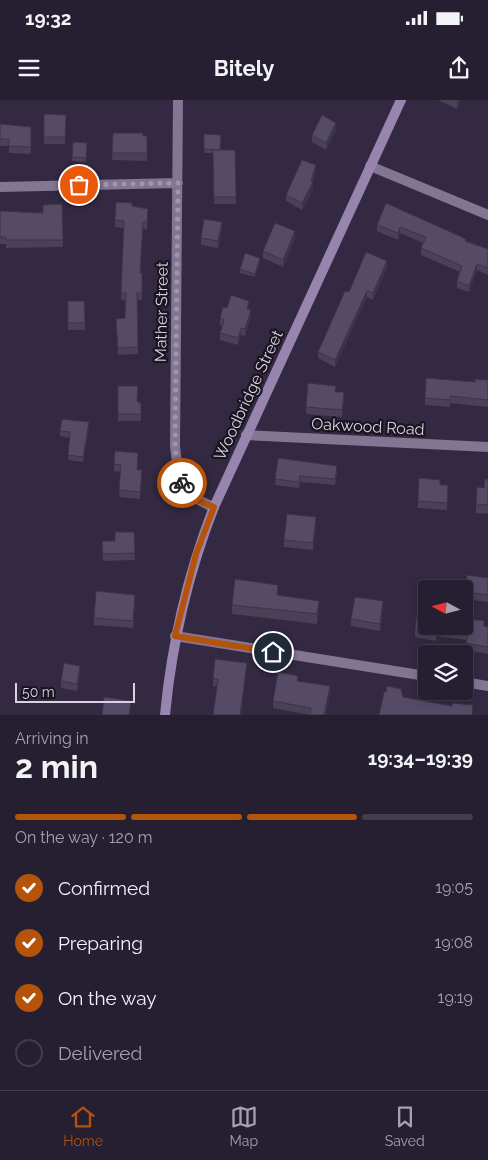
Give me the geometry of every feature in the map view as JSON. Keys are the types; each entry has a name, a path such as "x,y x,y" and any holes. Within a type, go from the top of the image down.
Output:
{"main road":[{"name":"Woodbridge Street","path":"166,715 175,636 196,554 214,507 246,435 400,100"}],"street":[{"name":"Mather Street","path":"178,100 175,446 177,470 185,489 199,502 214,507"},
{"path":"370,166 488,215"},
{"path":"0,187 178,183"},
{"name":"Oakwood Road","path":"246,435 488,448"},
{"path":"175,636 418,675"},
{"path":"473,684 488,686"}],"building":[{"path":"44,114 66,115 65,137 44,137"},
{"path":"322,115 336,123 326,143 312,135"},
{"path":"0,124 31,127 31,147 9,146 9,139 0,139"},
{"path":"113,133 143,133 143,136 147,136 147,153 112,153"},
{"path":"204,134 221,135 220,150 204,149"},
{"path":"73,142 87,143 86,158 72,157"},
{"path":"213,150 235,150 236,197 214,197"},
{"path":"302,160 316,165 311,181 313,182 302,203 286,195"},
{"path":"116,202 132,203 132,206 148,209 147,222 143,222 140,273 142,273 142,293 137,293 138,347 118,348 116,319 125,318 126,293 121,293 124,221 115,220"},
{"path":"386,203 466,239 465,241 488,249 488,268 477,264 469,286 457,281 462,266 421,248 426,237 400,227 398,233 377,225"},
{"path":"62,204 63,240 6,240 6,237 0,237 0,211 43,213 43,205"},
{"path":"204,219 222,222 218,241 201,238"},
{"path":"275,223 295,231 283,260 263,251"},
{"path":"366,252 387,261 373,293 367,291 335,360 318,352 345,291 349,292"},
{"path":"245,253 260,258 255,274 240,269"},
{"path":"231,295 249,301 247,309 251,310 245,329 241,328 238,338 220,333 224,320 220,318 223,307 227,308"},
{"path":"68,301 84,301 85,323 68,323"},
{"path":"426,378 475,382 475,379 488,380 488,400 450,396 450,400 425,398"},
{"path":"308,383 336,386 335,392 344,392 342,410 306,407"},
{"path":"118,386 138,386 137,401 141,404 141,414 118,414"},
{"path":"62,419 89,422 83,457 68,455 70,432 60,431"},
{"path":"115,451 138,453 137,470 142,470 140,492 119,490 121,465 114,464"},
{"path":"278,458 337,466 335,479 300,476 299,482 275,479"},
{"path":"419,478 440,480 440,485 448,485 447,503 418,501"},
{"path":"485,479 488,479 488,505 476,504 477,487 484,488"},
{"path":"287,514 316,517 313,543 284,540"},
{"path":"115,532 134,532 135,553 103,554 102,541 115,541"},
{"path":"467,575 488,578 488,595 473,593 473,580 466,580"},
{"path":"235,579 278,585 277,595 319,601 317,614 232,605"},
{"path":"96,591 135,595 133,621 94,618"},
{"path":"355,597 383,601 380,624 351,619"},
{"path":"417,613 418,613 418,631 415,630"},
{"path":"473,619 484,621 484,626 488,627 488,647 466,643 468,635 473,635"},
{"path":"215,659 247,663 240,715 213,715 218,679 213,679"},
{"path":"64,663 80,666 77,684 61,681"},
{"path":"278,672 298,676 297,681 330,686 324,715 310,715 311,708 273,701"},
{"path":"387,686 401,689 403,697 452,706 452,703 473,705 472,715 379,715 384,692 386,692"},
{"path":"104,697 131,701 129,715 102,715"}],"way so far":[{"path":"79,185 178,183 175,446 177,470 182,483"}],"route":[{"path":"182,483 185,489 199,502 214,507 186,587 175,636 273,652"}]}
